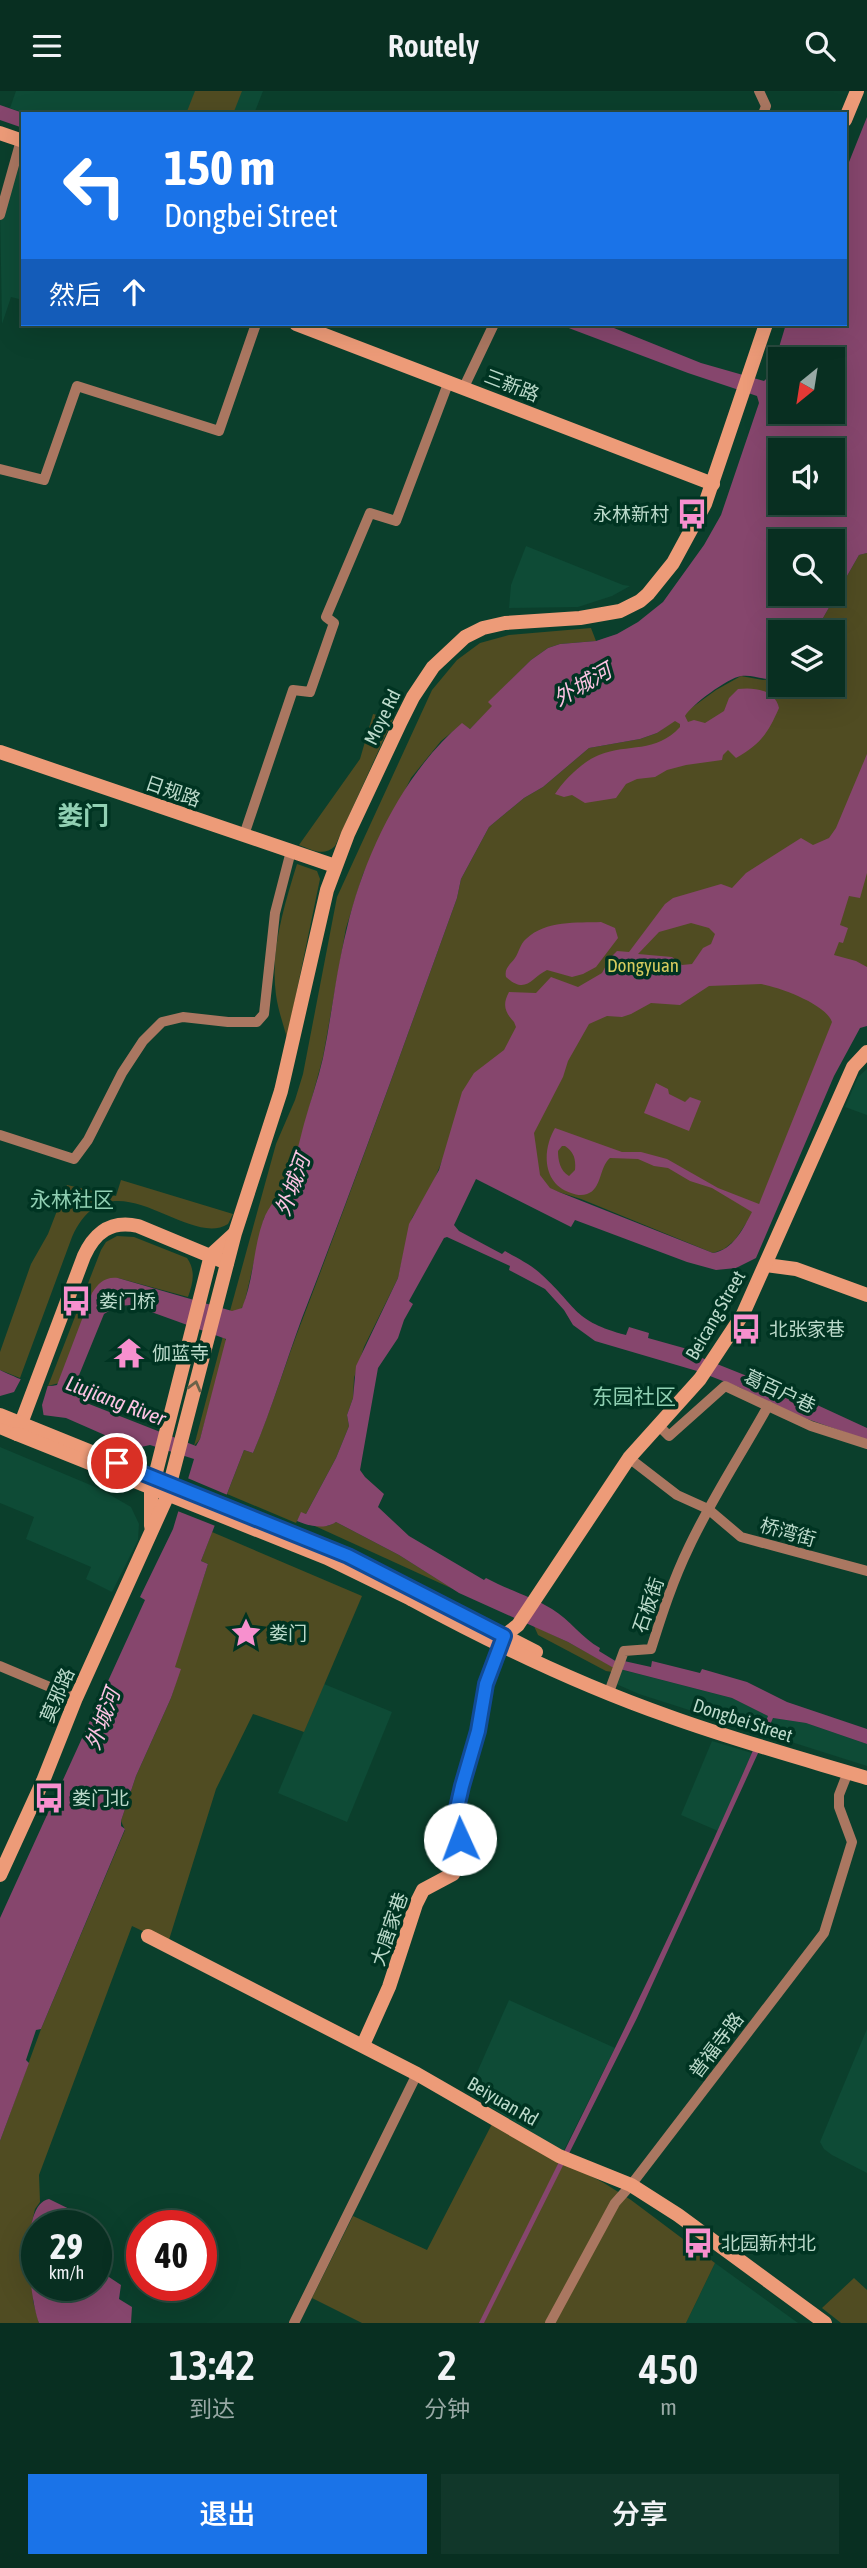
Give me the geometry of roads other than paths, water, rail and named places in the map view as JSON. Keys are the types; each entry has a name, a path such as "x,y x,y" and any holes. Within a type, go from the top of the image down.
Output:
{"main road":[{"path":"847,115 857,91"},
{"path":"0,133 21,140"},
{"name":"三新路","path":"301,326 713,484"},
{"name":"Moye Rd","path":"219,1295 235,1233 281,1091 316,929 335,866 413,697 445,654 465,637 483,628 505,623 580,618 620,611 640,601 660,580 680,552 713,484 765,326"},
{"name":"日规路","path":"0,752 335,866"},
{"name":"Beicang Street","path":"502,1640 518,1625 629,1458 701,1378 743,1314 842,1090 853,1067 866,1053"},
{"path":"19,1429 84,1256 92,1241 105,1229 122,1224 138,1226 227,1263"},
{"path":"211,1255 235,1233"},
{"name":"莫邪路","path":"151,1531 151,1492 211,1255"},
{"path":"766,1265 796,1269 867,1295"},
{"name":"莫邪路","path":"0,1875 166,1499 219,1295"},
{"path":"0,1416 19,1429"},
{"path":"0,1427 19,1429"},
{"name":"Dongbei Street","path":"19,1429 331,1549 502,1640 609,1692 690,1724 867,1778"},
{"name":"大唐家巷","path":"363,2045 389,1987 423,1890 453,1874 459,1861 457,1808 478,1731 486,1684 502,1640"},
{"name":"Beiyuan Rd","path":"148,1935 363,2045 564,2158 631,2185 678,2215 825,2323"}],"street":[{"path":"759,91 766,106 764,112"},
{"path":"0,215 21,143"},
{"path":"0,469 44,480 76,386 219,431 255,326"},
{"path":"464,387 493,326"},
{"path":"244,835 293,690 310,692 334,623 326,617 370,513 397,521 449,381"},
{"path":"0,1135 74,1159 88,1140 122,1073 144,1041 162,1022 183,1017 257,1022 264,1014 275,913 291,851"},
{"name":"葛百户巷","path":"658,1425 669,1436 725,1386 811,1426 867,1444"},
{"path":"708,1509 768,1405"},
{"name":"桥湾街","path":"629,1458 677,1495 708,1509 741,1537 867,1571"},
{"name":"石板街","path":"609,1692 624,1651 652,1649 669,1593 708,1509"},
{"path":"0,1666 76,1698"},
{"name":"普福寺路","path":"550,2323 615,2203 824,1933 852,1842 839,1807 839,1795 848,1772"},
{"path":"293,2323 417,2074"}],"water":[{"path":"0,105 21,112 21,127 0,120"},
{"name":"外城河","path":"867,117 867,553 859,555 845,580 845,529 768,529 768,606 830,606 822,620 768,620 768,679 746,676 735,678 702,699 685,716 688,722 694,720 705,723 724,711 729,698 738,689 763,691 768,694 768,697 773,697 779,708 767,731 752,748 736,758 728,750 722,760 686,765 667,770 655,777 637,779 626,784 616,798 585,803 572,795 564,797 555,794 574,771 593,758 610,751 661,741 680,727 675,721 657,733 640,739 589,748 489,827 461,879 457,898 260,1436 253,1453 244,1450 201,1561 208,1564 175,1667 181,1669 171,1698 136,1776 121,1821 121,1826 125,1829 41,2029 36,2030 26,2060 29,2063 0,2141 0,1918 145,1600 140,1597 173,1529 194,1459 150,1445 141,1447 123,1443 66,1418 43,1415 0,1398 0,1370 43,1386 57,1385 92,1293 106,1279 118,1278 232,1311 242,1308 263,1221 290,1173 319,1075 354,900 376,844 405,790 441,743 462,723 470,729 492,706 488,702 531,660 548,648 560,644 596,641 617,634 638,622 663,602 704,545 721,515 759,403 757,396 563,326 609,326 701,363 764,381 768,377 768,424 845,424 845,347 779,347 785,326 847,326 847,167","holes":["132,1305 226,1339 196,1446 84,1402 77,1394 75,1385 104,1314 117,1306"]},
{"path":"867,754 867,873 860,898 849,896 840,925 848,928 843,943 839,942 834,955 867,967 867,1026 860,1028 834,1076 756,1258 736,1268 716,1270 687,1262 575,1220 571,1227 476,1179 454,1225 459,1231 502,1254 505,1251 534,1268 586,1319 626,1335 629,1327 649,1333 648,1338 698,1352 697,1356 762,1382 763,1380 867,1428 867,1440 776,1408 741,1388 697,1371 595,1341 573,1325 564,1310 545,1289 509,1270 510,1266 447,1237 409,1301 413,1304 398,1338 378,1368 360,1470 384,1494 378,1507 409,1536 484,1580 486,1578 552,1609 600,1648 599,1651 617,1662 651,1667 652,1661 700,1673 702,1669 747,1682 787,1702 867,1729 867,1744 806,1723 773,1718 763,1735 761,1733 768,1716 732,1698 612,1667 568,1642 459,1593 399,1555 336,1522 322,1527 297,1521 301,1512 306,1514 336,1458 349,1426 347,1415 353,1398 356,1366 398,1278 409,1224 439,1170 462,1092 474,1073 504,1050 516,1027 505,1008 509,992 536,993 551,977 578,987 602,973 617,951 629,952 665,904 673,898 721,884 732,888 746,873 801,838 813,845 829,838 836,828","holes":["691,923 709,928 715,934 711,944 703,948 692,964 682,965 672,957 638,954 659,932","709,986 769,986 812,1003 828,1015 832,1022 759,1204 718,1188 667,1159 641,1152 622,1152 555,1128 548,1146 547,1165 554,1182 561,1189 575,1194 587,1194 595,1188 610,1158 638,1159 654,1166 668,1168 690,1181 712,1188 752,1212 732,1243 713,1253 550,1188 540,1175 534,1133 589,1024 607,1016 622,1017 631,1014 651,1003 680,1005","565,1146 574,1156 575,1170 569,1176 560,1165 558,1151"]},
{"path":"601,922 615,928 618,938 596,967 572,977 547,970 524,985 506,977 507,969 522,943 534,933 562,924"},
{"path":"656,1083 685,1102 690,1097 701,1101 689,1131 644,1113"},
{"path":"754,1748 759,1751 637,2018 484,2323 479,2323 655,1966"},
{"path":"49,2199 71,2210 37,2210 39,2205"},
{"path":"112,2279 121,2285 119,2299 132,2307 131,2323 39,2323 34,2301 112,2301"}],"place":[{"name":"永林新村","path":"692,514"},
{"name":"娄门桥","path":"76,1301"},
{"name":"北张家巷","path":"746,1329"},
{"name":"伽蓝寺","path":"129,1353"},
{"name":"娄门","path":"246,1633"},
{"name":"娄门北","path":"49,1798"},
{"name":"北园新村北","path":"698,2243"}],"district":[{"name":"娄门","path":"83,816"},
{"name":"永林社区","path":"72,1199"},
{"name":"东园社区","path":"634,1396"}],"park label":[{"name":"Dongyuan","path":"643,965"}],"water label":[{"name":"Liujiang River","path":"116,1400"}]}
